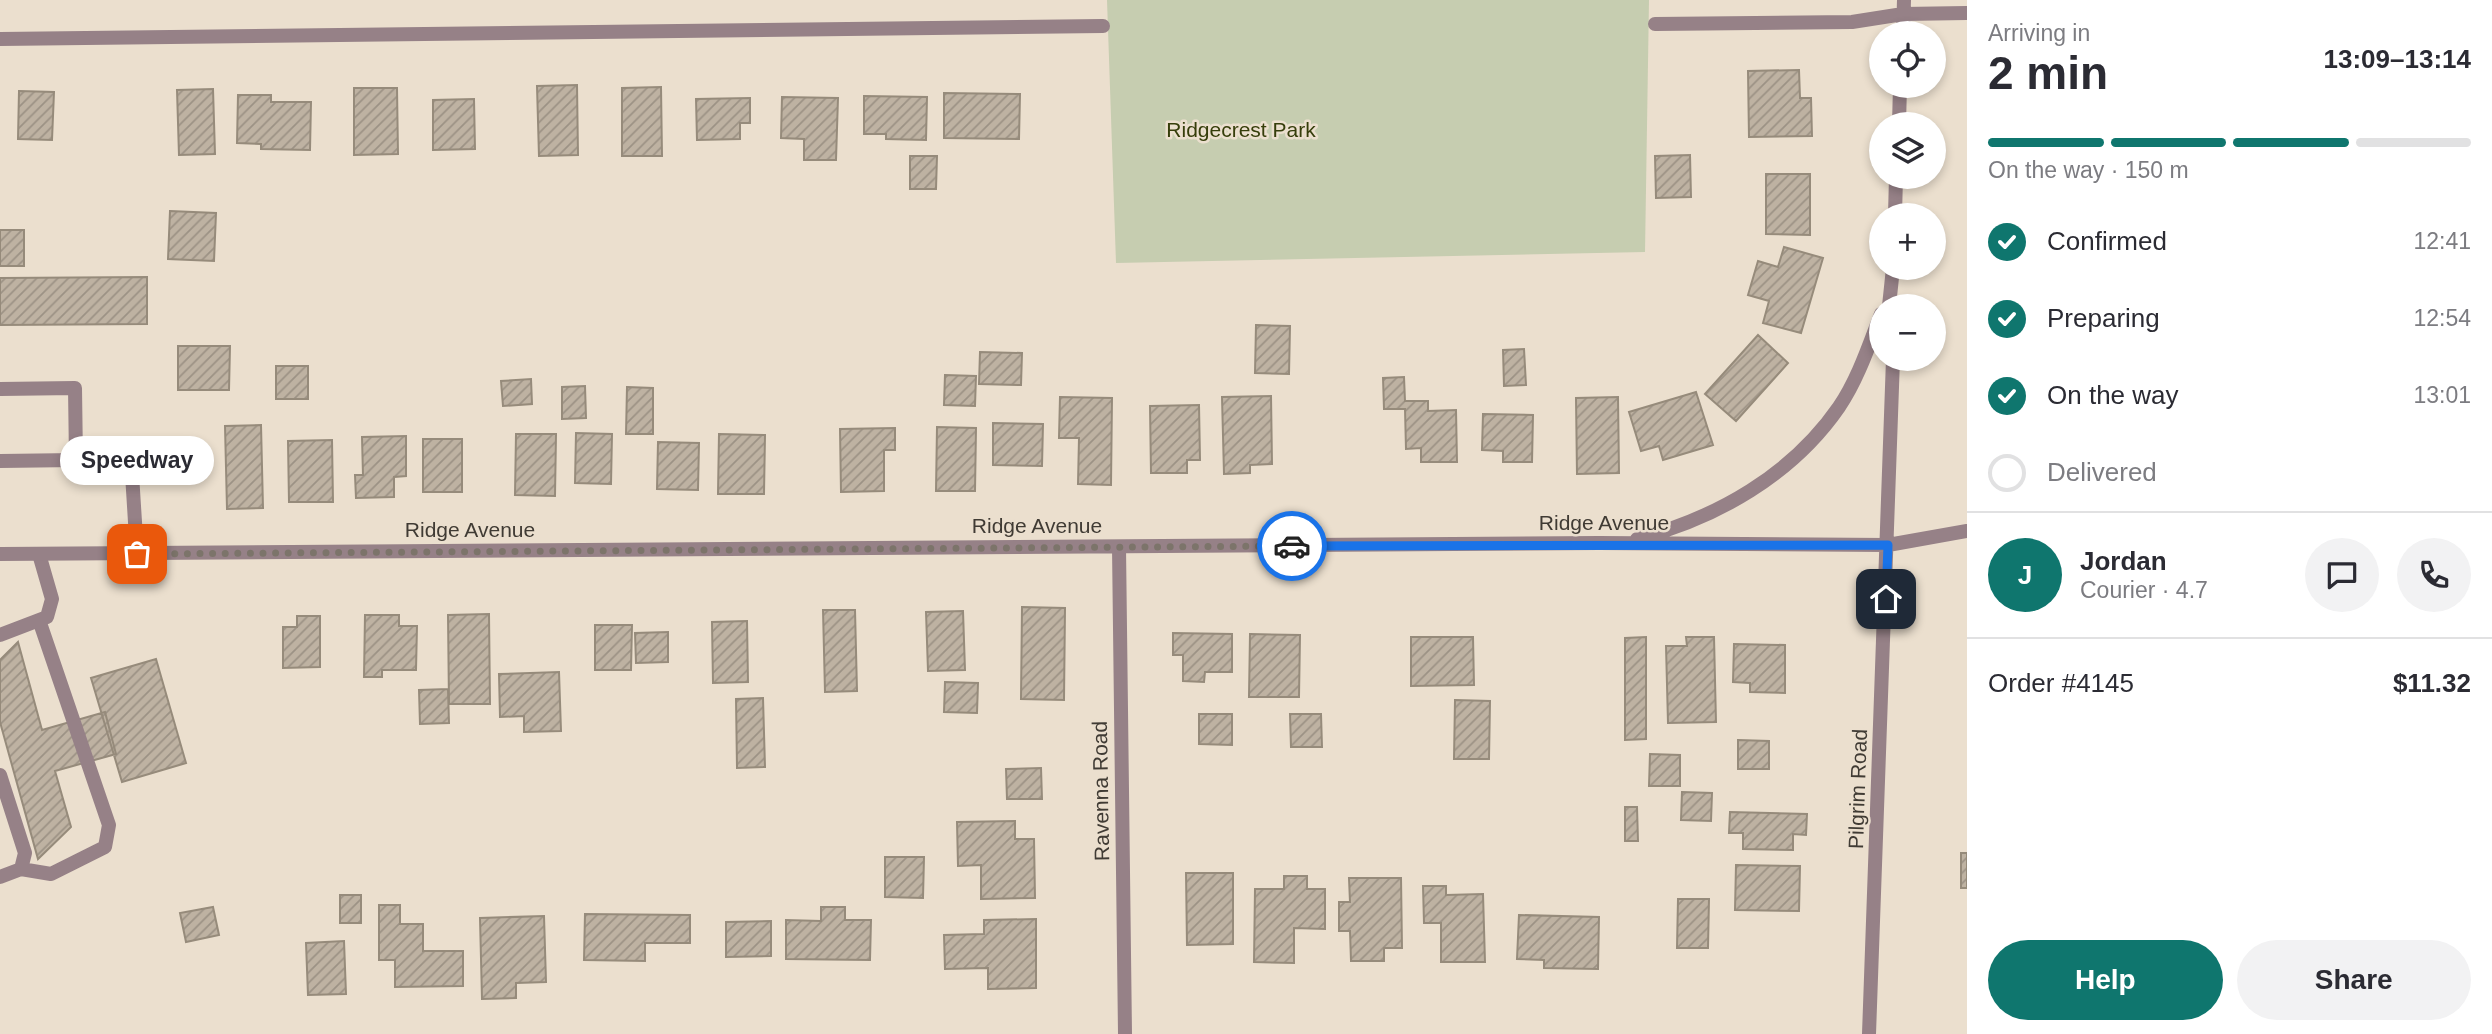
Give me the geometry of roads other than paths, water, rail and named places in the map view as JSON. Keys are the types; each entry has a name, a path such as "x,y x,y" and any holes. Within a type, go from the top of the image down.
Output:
{"street":[{"path":"1655,24 1852,22 1904,7 1967,13"},
{"path":"0,39 1103,26"},
{"path":"1599,543 1633,540 1692,521 1737,500 1777,473 1811,442 1840,405 1869,344"},
{"path":"1888,545 1893,371"},
{"path":"0,389 75,388 76,460"},
{"path":"0,461 131,458 137,554"},
{"name":"Ridge Avenue","path":"0,554 1599,543 1888,545 1967,531"},
{"name":"Pilgrim Road","path":"1869,1034 1888,545"},
{"name":"Ravenna Road","path":"1119,547 1125,1034"},
{"path":"0,635 47,617 52,599 39,554"},
{"path":"0,877 21,869 51,874 104,847 109,825 39,620"},
{"path":"0,775 25,853 21,869"}],"place":[{"name":"Speedway","path":"137,554"}],"park label":[{"name":"Ridgecrest Park","path":"1241,130"}]}
